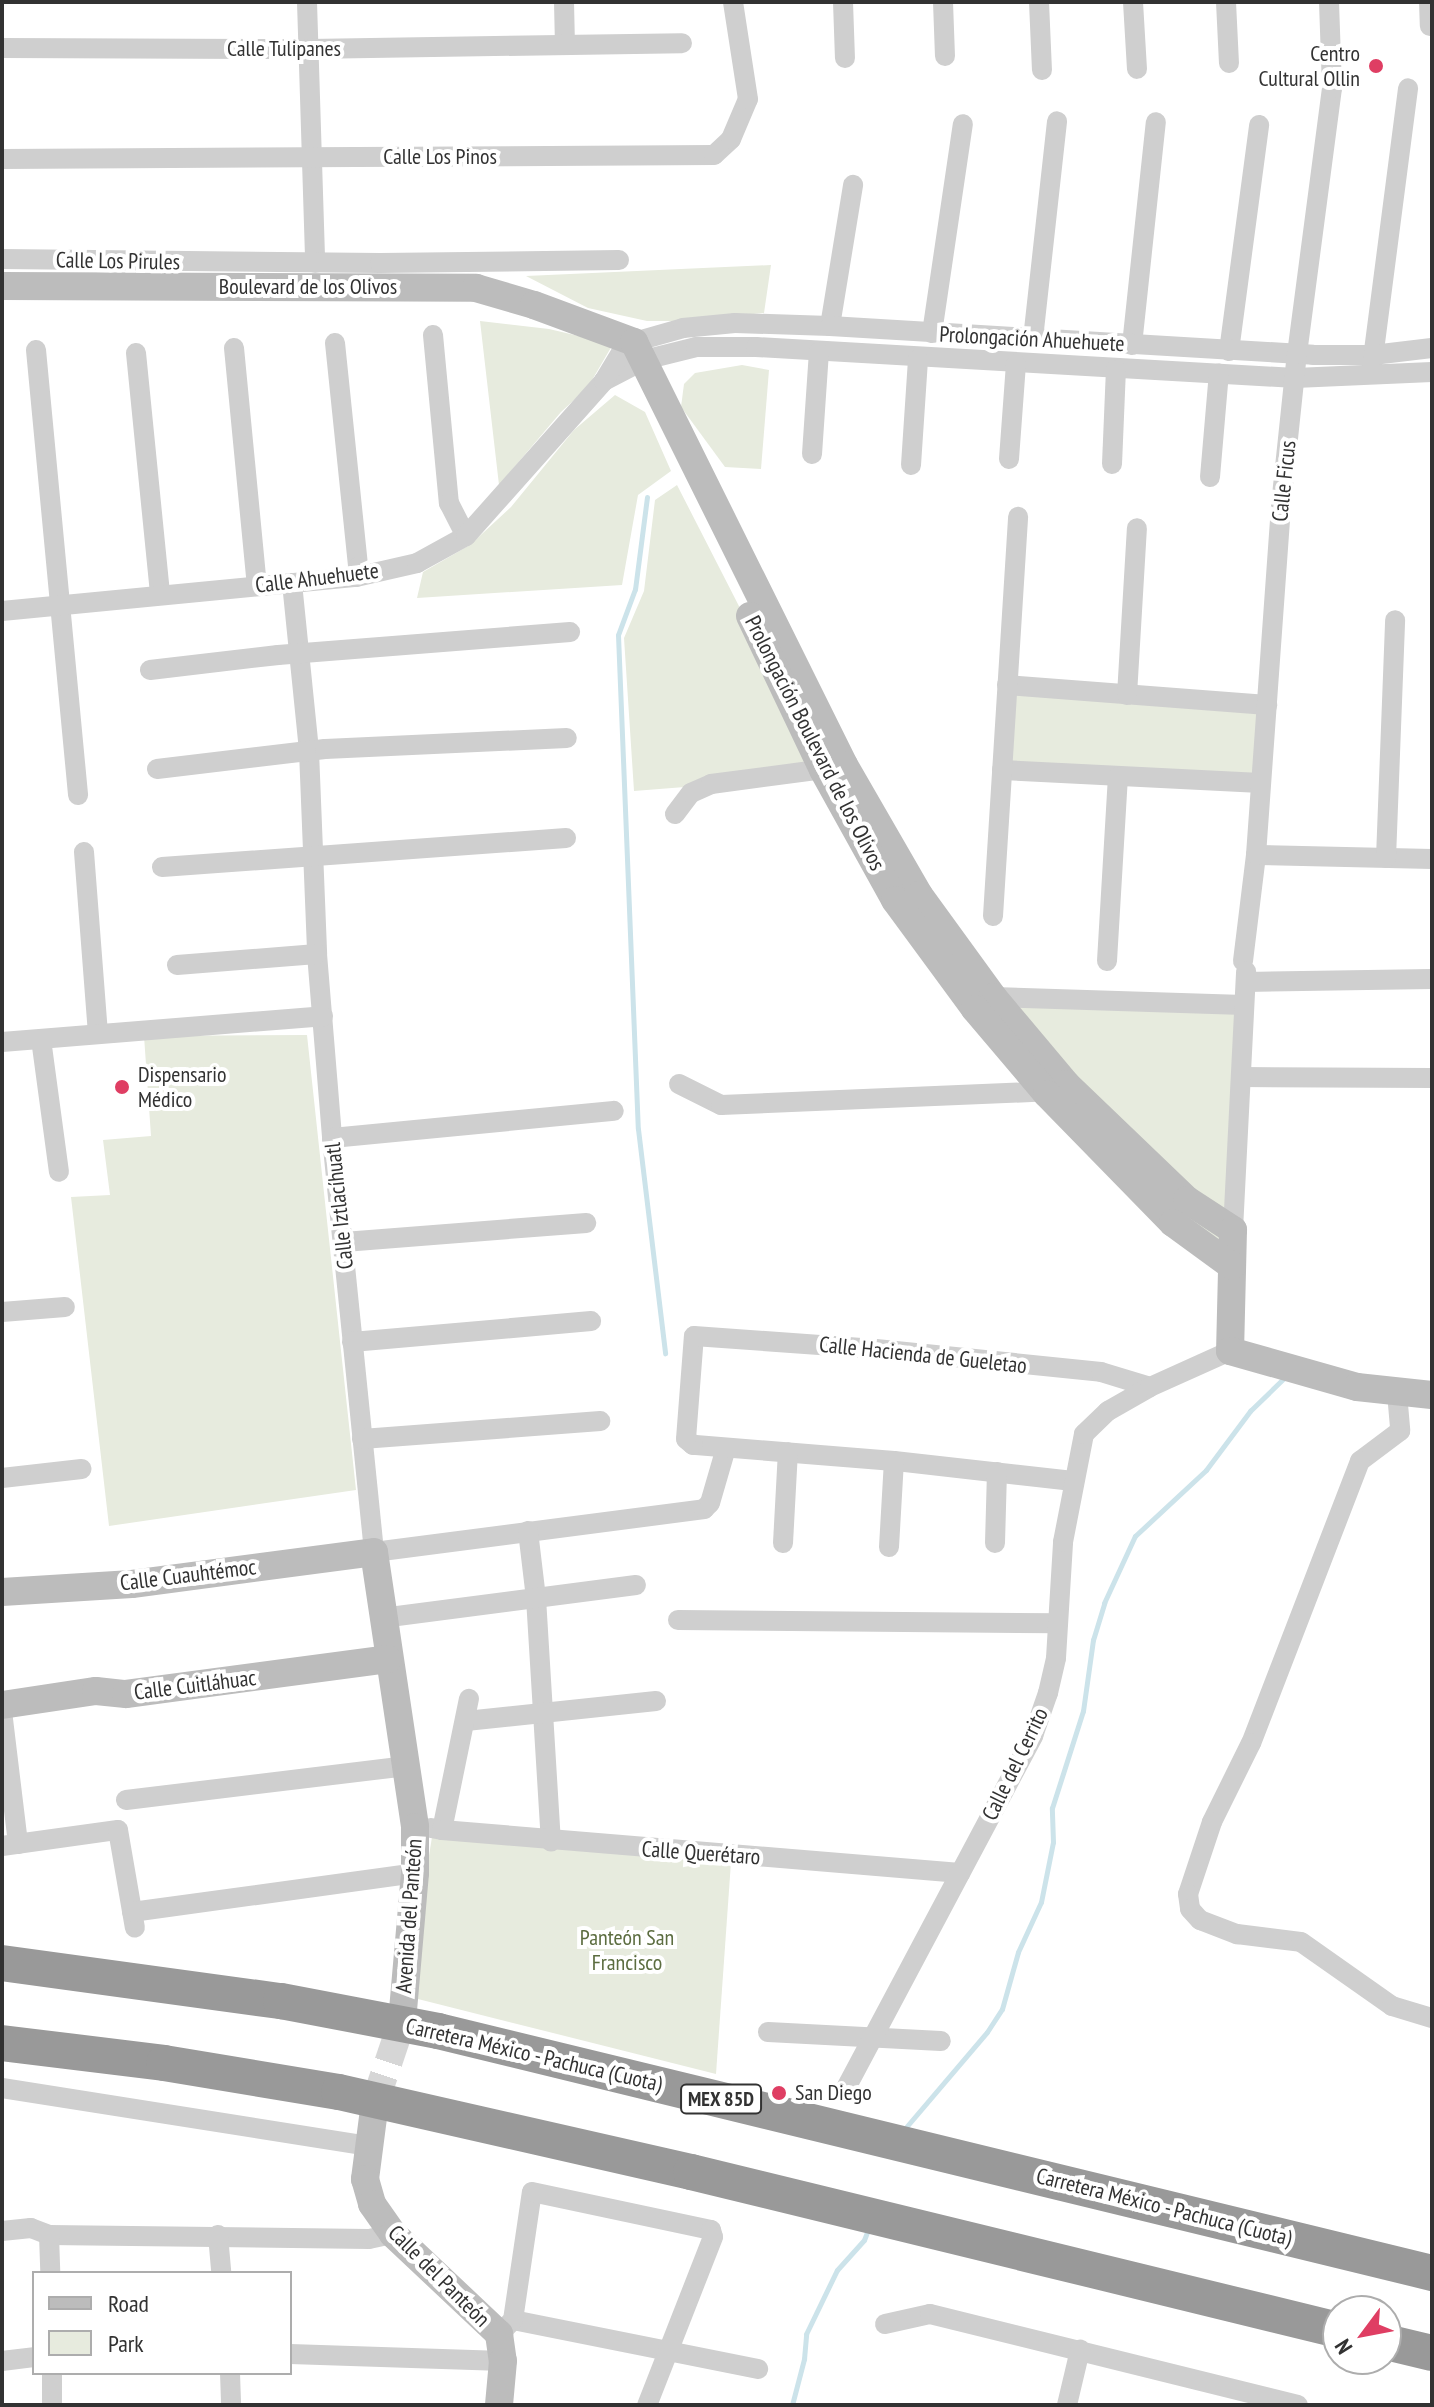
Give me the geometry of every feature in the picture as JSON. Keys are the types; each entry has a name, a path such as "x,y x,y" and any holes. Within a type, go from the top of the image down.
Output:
{"highway":[{"name":"Carretera México - Pachuca (Cuota)","path":"2,1963 281,2001 438,2031 1432,2273"},
{"path":"2,2043 164,2063 339,2092 691,2172 1322,2326"},
{"path":"1402,2346 1432,2353"}],"street":[{"path":"307,2 315,263"},
{"path":"564,2 565,45"},
{"name":"Calle Los Pinos","path":"2,159 714,155 731,139 748,99 733,2"},
{"path":"843,2 845,58"},
{"path":"943,2 945,56"},
{"path":"1039,2 1042,70"},
{"path":"1133,2 1137,69"},
{"path":"1226,2 1229,63"},
{"name":"Calle Ficus","path":"1233,1230 1245,972 1297,354 1332,88 1329,2"},
{"path":"1429,2 1430,26"},
{"name":"Calle Tulipanes","path":"2,48 309,49 682,43"},
{"path":"1370,376 1408,88"},
{"path":"1033,339 1057,121"},
{"path":"1132,345 1156,122"},
{"path":"932,333 963,124"},
{"path":"1229,351 1259,125"},
{"path":"830,326 853,185"},
{"name":"Calle Los Pirules","path":"2,259 315,263 619,260"},
{"name":"Boulevard de los Olivos","path":"2,286 476,288 534,305 623,356"},
{"name":"Prolongación Ahuehuete","path":"623,356 683,328 735,323 1297,354 1373,355 1432,348"},
{"path":"433,335 449,503 466,536"},
{"path":"335,343 358,567 356,577"},
{"name":"Prolongación Ahuehuete","path":"623,356 696,347 756,347 918,359 1295,378 1432,372"},
{"path":"234,348 257,586"},
{"path":"36,350 78,795"},
{"path":"812,454 819,352"},
{"path":"136,353 160,595"},
{"name":"Calle Ahuehuete","path":"2,611 356,577 417,563 466,536 623,356"},
{"name":"Prolongación Boulevard de los Olivos","path":"623,356 834,768 919,895 984,1003 1173,1223 1232,1266"},
{"path":"911,465 918,359"},
{"path":"1009,459 1016,364"},
{"path":"1112,464 1116,370"},
{"path":"1210,477 1219,373"},
{"path":"993,916 1018,517"},
{"path":"1127,686 1137,528"},
{"name":"Calle Iztlacíhuatl","path":"292,583 309,751 317,954 332,1138 374,1552 388,1659 407,1766 429,1828"},
{"path":"1386,853 1395,620"},
{"path":"150,670 570,632"},
{"path":"1007,676 1127,686 1267,705"},
{"path":"157,769 309,751 567,738"},
{"path":"675,814 691,793 711,784 834,768"},
{"path":"1002,779 1118,787 1261,783"},
{"path":"1107,961 1118,787"},
{"path":"162,867 566,838"},
{"path":"84,852 98,1032"},
{"path":"1256,855 1386,853 1432,859"},
{"path":"177,965 317,954"},
{"path":"1245,972 1432,979"},
{"path":"984,1003 1244,1005"},
{"path":"2,1042 323,1016"},
{"path":"41,1039 59,1172"},
{"path":"1241,1077 1432,1078"},
{"path":"679,1084 721,1105 1057,1089"},
{"name":"Prolongación Boulevard de los Olivos","path":"1057,1089 1187,1200 1233,1230"},
{"path":"332,1138 614,1111"},
{"path":"344,1242 586,1223"},
{"path":"1233,1230 1230,1351 1357,1387 1432,1395"},
{"path":"2,1312 65,1307"},
{"path":"352,1342 591,1321"},
{"name":"Calle Hacienda de Gueletao","path":"726,1448 688,1443 694,1336 876,1349 1101,1372 1150,1387"},
{"name":"Calle del Cerrito","path":"846,2088 1033,1736 1048,1693 1058,1623 1063,1542 1084,1434 1108,1411 1150,1387 1230,1351"},
{"path":"1397,1393 1400,1431 1360,1461 1251,1743 1212,1822 1188,1894 1190,1909 1200,1920 1237,1934 1301,1942 1392,2006 1432,2018"},
{"path":"362,1439 600,1421"},
{"path":"374,1552 704,1509 710,1503 726,1448 894,1461 1073,1481"},
{"path":"783,1543 788,1452"},
{"path":"889,1547 894,1461"},
{"path":"2,1478 81,1469"},
{"path":"995,1543 997,1472"},
{"path":"528,1531 536,1598 551,1842"},
{"name":"Calle Cuauhtémoc","path":"2,1592 132,1584 374,1552"},
{"path":"382,1618 636,1585"},
{"path":"678,1620 1058,1623"},
{"name":"Calle Cuitláhuac","path":"2,1708 96,1691 126,1694 388,1659"},
{"name":"Avenida del Panteón","path":"402,2022 415,1873 466,1721 469,1699"},
{"path":"466,1721 656,1701"},
{"path":"2,1708 10,1845 118,1830 134,1920 415,1873"},
{"path":"126,1800 407,1766"},
{"name":"Calle Querétaro","path":"429,1828 551,1842 960,1873"},
{"path":"768,2032 941,2041"},
{"path":"2,2088 369,2146"},
{"name":"Calle del Panteón","path":"375,2102 365,2179 372,2204 393,2234 505,2338"},
{"path":"499,2405 505,2338 532,2192 711,2230 713,2237 647,2405"},
{"path":"2,2231 31,2228 49,2235 369,2239 393,2234"},
{"path":"49,2235 50,2271"},
{"path":"218,2235 221,2271"},
{"path":"885,2324 930,2314 1298,2405"},
{"path":"292,2354 505,2338 668,2351 758,2369"},
{"path":"1067,2405 1080,2350"},
{"path":"2,2361 32,2357"},
{"path":"52,2375 52,2405"},
{"path":"230,2375 231,2405"}],"green space":[{"path":"771,265 764,313 675,321 647,321 588,308 526,276"},
{"path":"480,321 549,329 613,344 588,387 561,412 499,485"},
{"path":"742,365 769,370 761,469 725,467 681,407 684,384 695,373"},
{"path":"615,395 645,412 671,471 638,495 622,585 417,598 423,572 470,545 511,507 574,430"},
{"path":"677,485 826,776 634,791 624,638 644,591 655,500"},
{"path":"1008,685 1259,705 1253,783 1003,771"},
{"path":"993,997 1236,1006 1231,1279"},
{"path":"307,1035 356,1490 109,1526 71,1197 110,1195 103,1140 151,1136 144,1036"},
{"name":"Panteón San Francisco","path":"433,1831 731,1862 716,2074 406,1996"}],"waterway":[{"path":"647,497 635,589 618,635 638,1129 665,1353"},
{"path":"907,2126 987,2032 1002,2009 1018,1952 1041,1902 1053,1842 1052,1808 1083,1711 1093,1640 1104,1603 1135,1536 1206,1470 1250,1411 1284,1378"},
{"path":"792,2405 804,2359 806,2334 837,2270 864,2240 869,2227"}],"tunnel":[{"path":"375,2102 402,2022"}],"place":[{"name":"Centro Cultural Ollin","path":"1376,66"},
{"name":"Dispensario Médico","path":"122,1087"},
{"name":"San Diego","path":"779,2093"}]}
